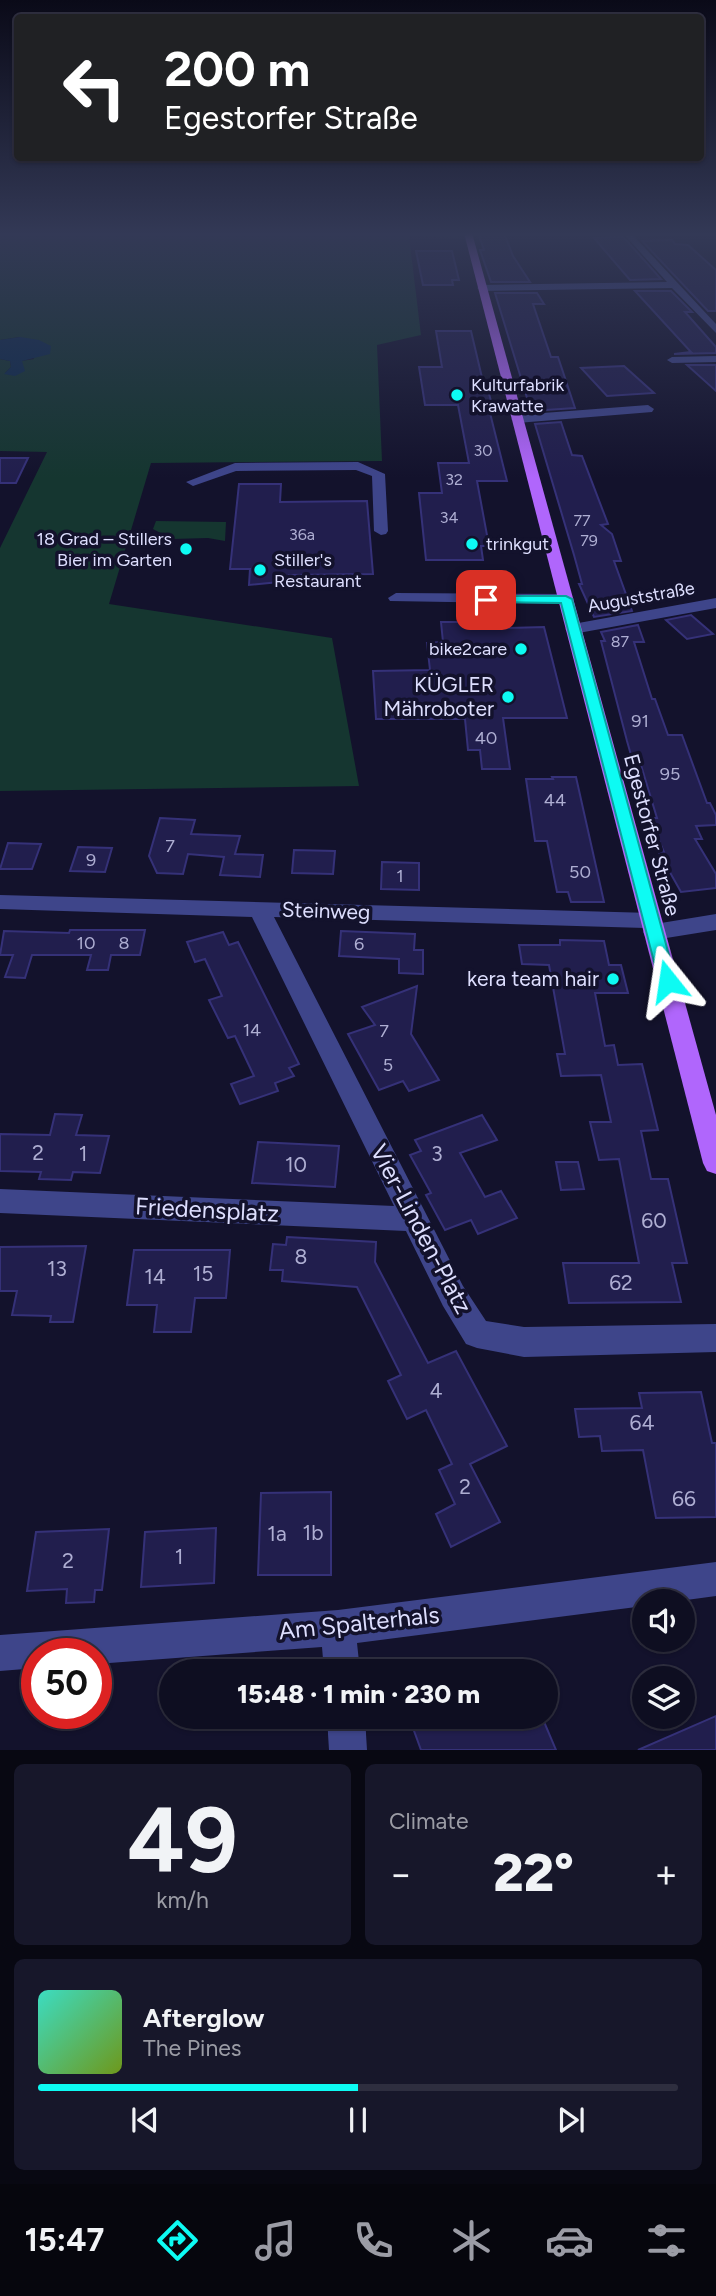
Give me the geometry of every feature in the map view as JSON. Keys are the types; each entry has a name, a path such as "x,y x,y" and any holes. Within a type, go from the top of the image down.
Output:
{"main road":[{"name":"Egestorfer Straße","path":"489,315 716,1163"}],"street":[{"path":"702,315 716,330"},
{"path":"672,360 716,359"},
{"path":"517,419 648,409"},
{"path":"193,482 235,467 358,466 371,469 378,474 381,531"},
{"path":"396,598 566,599"},
{"name":"Auguststraße","path":"573,629 716,603"},
{"name":"Steinweg","path":"0,902 259,909 653,926 716,922"},
{"name":"Vier-Linden-Platz","path":"259,909 453,1296 477,1334 524,1342 716,1338"},
{"name":"Friedensplatz","path":"0,1200 414,1219"},
{"name":"Am Spalterhals","path":"0,1653 338,1628 716,1579"},
{"path":"338,1628 341,1659"},
{"path":"347,1729 348,1750"}],"green space":[{"path":"0,315 419,315 421,335 377,345 382,461 151,463 109,604 332,638 359,786 0,791 0,548 47,452 0,451 0,359 10,361 11,367 5,373 23,366 21,361 34,359 20,337 0,340"},
{"path":"156,521 226,522 225,541 208,538 172,539 153,529"}],"water":[{"path":"20,337 39,340 51,346 50,354 22,361 25,371 15,376 4,374 11,367 10,361 0,359 0,340"}],"building":[{"path":"502,315 537,315 551,357 558,357 575,408 531,411"},
{"path":"657,315 687,315 716,347 716,353 674,354 691,352"},
{"path":"436,331 471,331 484,386 487,386 492,405 488,405 507,481 477,481 489,546 481,546 483,560 426,560 419,493 442,493 438,463 469,463 458,405 425,405 419,367 442,367"},
{"path":"687,365 716,365 716,391"},
{"path":"624,366 654,393 607,396 581,368"},
{"path":"561,422 572,455 582,456 608,524 601,525 612,534 621,561 614,561 632,611 594,617 579,584 582,584 535,424"},
{"path":"0,458 28,458 16,483 0,483"},
{"path":"239,484 281,484 280,502 367,501 373,574 289,575 289,581 249,585 250,569 230,569"},
{"path":"691,615 713,634 687,639 666,620"},
{"path":"441,622 504,622 506,628 544,627 567,718 503,718 510,769 482,769 480,750 468,750 465,719 376,719 373,671 430,670 427,643 443,642"},
{"path":"638,625 644,642 634,642 652,699 655,699 668,735 682,735 707,803 710,803 716,815 716,825 696,826 702,839 695,839 716,874 716,888 681,892 659,853 664,852 649,818 657,818 640,762 633,762 601,641 605,641 601,632"},
{"path":"552,777 576,777 604,902 571,902 568,892 557,892 547,841 535,841 526,779 553,779"},
{"path":"160,818 195,820 191,834 240,836 235,854 263,855 260,877 220,875 224,857 188,854 183,874 157,873 149,856"},
{"path":"8,843 41,844 32,869 0,869"},
{"path":"78,847 112,848 105,872 70,871"},
{"path":"294,850 335,851 333,874 292,873"},
{"path":"382,862 419,863 419,890 381,889"},
{"path":"70,930 145,930 140,955 111,955 108,970 87,970 91,955 32,955 25,978 5,977 13,955 0,955 4,931 69,933"},
{"path":"341,931 415,934 414,950 423,950 423,974 399,973 399,959 339,956"},
{"path":"223,932 229,945 238,942 299,1064 289,1068 294,1076 275,1083 278,1091 240,1104 231,1084 254,1076 235,1036 228,1038 209,1000 222,996 205,959 195,962 187,942"},
{"path":"560,940 604,941 609,965 621,965 628,993 595,993 605,1046 614,1045 618,1065 642,1064 658,1130 641,1131 651,1179 668,1179 687,1263 672,1263 681,1302 569,1303 563,1263 639,1263 619,1159 599,1160 590,1122 611,1122 601,1075 561,1076 557,1054 565,1054 549,965 522,964 519,945 560,945"},
{"path":"417,986 411,1034 439,1080 409,1091 403,1081 379,1090 348,1034 375,1025 362,1007"},
{"path":"55,1114 82,1115 76,1135 109,1136 100,1173 73,1172 71,1180 39,1179 41,1172 0,1171 0,1134 50,1135"},
{"path":"482,1115 497,1140 460,1153 485,1197 501,1191 517,1218 478,1234 471,1220 445,1230 426,1195 431,1193 410,1155 421,1151 415,1140"},
{"path":"258,1142 339,1146 335,1187 252,1183"},
{"path":"556,1162 578,1162 584,1189 561,1190"},
{"path":"287,1237 376,1242 375,1262 428,1363 456,1351 507,1446 470,1464 500,1522 451,1547 436,1514 455,1504 439,1470 452,1464 426,1410 407,1419 388,1381 401,1375 357,1287 282,1281 283,1270 270,1270 273,1244 286,1245"},
{"path":"86,1246 73,1322 50,1322 51,1316 12,1315 17,1291 0,1291 0,1247"},
{"path":"134,1250 230,1250 226,1298 195,1298 191,1332 154,1332 157,1305 127,1305"},
{"path":"701,1392 712,1443 716,1443 716,1517 656,1518 643,1450 602,1451 600,1436 579,1437 575,1409 642,1408 639,1393"},
{"path":"331,1492 331,1575 258,1575 261,1493"},
{"path":"216,1528 214,1583 141,1587 145,1532"},
{"path":"109,1529 102,1590 95,1590 94,1602 66,1603 67,1589 27,1591 36,1532"},
{"path":"716,1716 716,1750 638,1750 686,1729 695,1729 695,1725"},
{"path":"413,1729 547,1729 556,1750 421,1750"}],"place":[{"name":"Kulturfabrik Krawatte","path":"457,395"},
{"name":"trinkgut","path":"472,544"},
{"name":"18 Grad – Stillers Bier im Garten","path":"186,549"},
{"name":"Stiller's Restaurant","path":"260,570"},
{"name":"bike2care","path":"521,649"},
{"name":"KÜGLER Mähroboter","path":"508,697"},
{"name":"kera team hair","path":"613,979"}],"route":[{"path":"486,600 566,599 668,981"}]}
